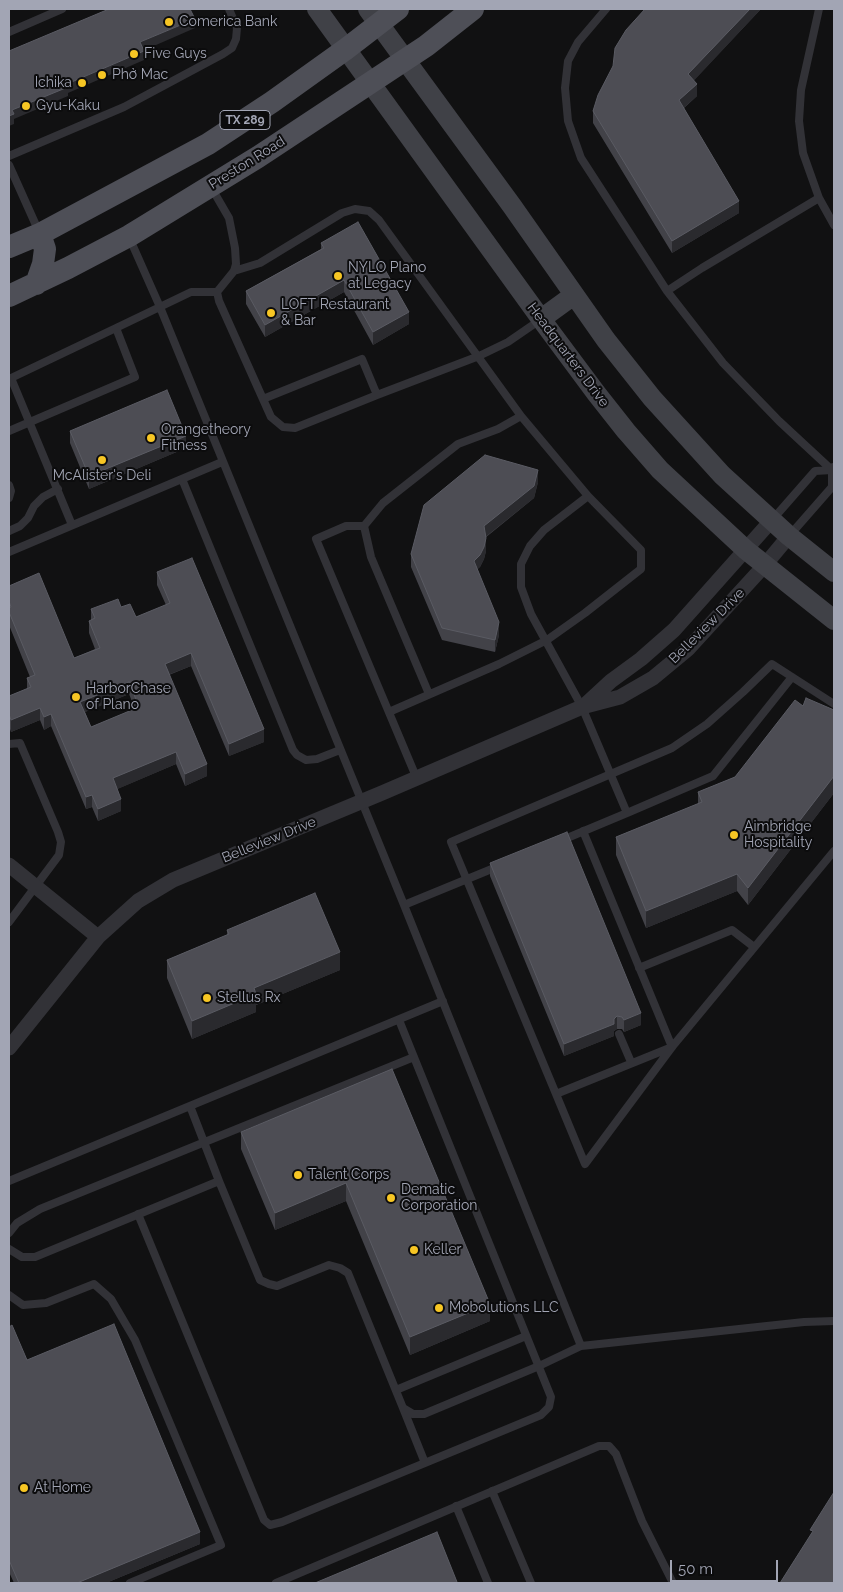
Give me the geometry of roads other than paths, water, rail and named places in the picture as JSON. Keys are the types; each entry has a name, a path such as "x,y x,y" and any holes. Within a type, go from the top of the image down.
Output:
{"main road":[{"name":"Headquarters Drive","path":"317,9 596,393 660,470 764,566 834,620"},
{"name":"TX 289","path":"9,248 40,234 208,144 272,102 346,49 374,17 398,9"},
{"name":"Preston Road","path":"9,296 129,236 258,157 426,46 473,9"},
{"path":"374,17 512,206 606,340 652,398 722,475 771,521 834,572"},
{"path":"36,284 43,264 45,249 40,234"},
{"path":"541,319 574,295"}],"street":[{"name":"Belleview Drive","path":"582,708 611,681 641,660 674,630 771,521"},
{"name":"Belleview Drive","path":"9,1048 98,937 138,901 173,880 582,708 620,697 653,678 688,649 789,536"},
{"path":"9,865 98,937"}],"lane":[{"path":"9,32 62,9"},
{"path":"9,156 124,107 232,48 238,28 229,9"},
{"path":"606,9 578,42 568,61 565,88 568,121 581,158 667,291 723,362 778,421 833,469"},
{"path":"819,9 801,90 799,122 803,153 819,198 834,225"},
{"path":"9,164 40,234"},
{"path":"210,186 230,218 235,248 236,264 234,271 217,292"},
{"path":"667,291 819,198"},
{"path":"234,271 260,263 342,213 355,209 369,211 379,220 479,356 520,416 588,496 641,550 641,569 585,613 546,640 499,664 389,712"},
{"path":"129,236 443,1001 580,1346"},
{"path":"72,525 10,378 191,292 217,292"},
{"path":"217,292 219,301 271,417 283,427 294,428 479,356 508,342 541,319"},
{"path":"9,431 135,377 116,328"},
{"path":"263,398 362,359 377,395"},
{"path":"364,526 383,503 458,444 498,429 520,416"},
{"path":"9,552 222,462"},
{"path":"771,521 815,471 833,469"},
{"path":"789,536 832,487 833,469"},
{"path":"182,479 293,750 306,760 317,760 340,750"},
{"path":"9,485 11,491 9,498"},
{"path":"9,530 20,526 28,518 34,506 42,497 58,489"},
{"path":"588,496 544,530 530,546 521,564 521,587 531,614 582,708 627,813"},
{"path":"364,526 346,526 316,539 417,778"},
{"path":"364,526 371,557 429,694"},
{"path":"834,704 772,664 707,724 672,748 451,842 585,1164 672,1047 834,851"},
{"path":"556,842 714,776 792,677"},
{"path":"9,744 20,743 61,842 59,855 9,922"},
{"path":"583,831 672,1047"},
{"path":"404,906 502,864"},
{"path":"640,968 732,930 754,947"},
{"path":"9,1181 443,1001"},
{"path":"138,1214 264,1520 270,1525 282,1522 541,1415 549,1407 551,1397 399,1020"},
{"path":"619,1034 632,1062"},
{"path":"556,1094 672,1047"},
{"path":"9,1233 17,1223 40,1209 414,1057"},
{"path":"190,1106 260,1280 277,1286 329,1265 340,1268 348,1273 425,1463"},
{"path":"9,1248 22,1257 36,1257 219,1180"},
{"path":"9,1295 23,1305 46,1303 94,1284 111,1299 135,1340 199,1492 221,1546 130,1583"},
{"path":"403,1408 413,1414 424,1414 539,1366 580,1346 804,1322 834,1321"},
{"path":"396,1390 526,1336"},
{"path":"276,1583 599,1446 609,1446 616,1454 642,1521 673,1583"},
{"path":"492,1491 531,1583"},
{"path":"456,1506 488,1583"}],"place":[{"name":"Comerica Bank","path":"169,22"},
{"name":"Five Guys","path":"134,54"},
{"name":"Phở Mac","path":"102,75"},
{"name":"Ichika","path":"82,83"},
{"name":"Gyu-Kaku","path":"26,106"},
{"name":"NYLO Plano at Legacy","path":"338,276"},
{"name":"LOFT Restaurant & Bar","path":"271,313"},
{"name":"Orangetheory Fitness","path":"151,438"},
{"name":"McAlister's Deli","path":"102,460"},
{"name":"HarborChase of Plano","path":"76,697"},
{"name":"Aimbridge Hospitality","path":"734,835"},
{"name":"Stellus Rx","path":"207,998"},
{"name":"Talent Corps","path":"298,1175"},
{"name":"Dematic Corporation","path":"391,1198"},
{"name":"Keller","path":"414,1250"},
{"name":"Mobolutions LLC","path":"439,1308"},
{"name":"At Home","path":"24,1488"}]}
